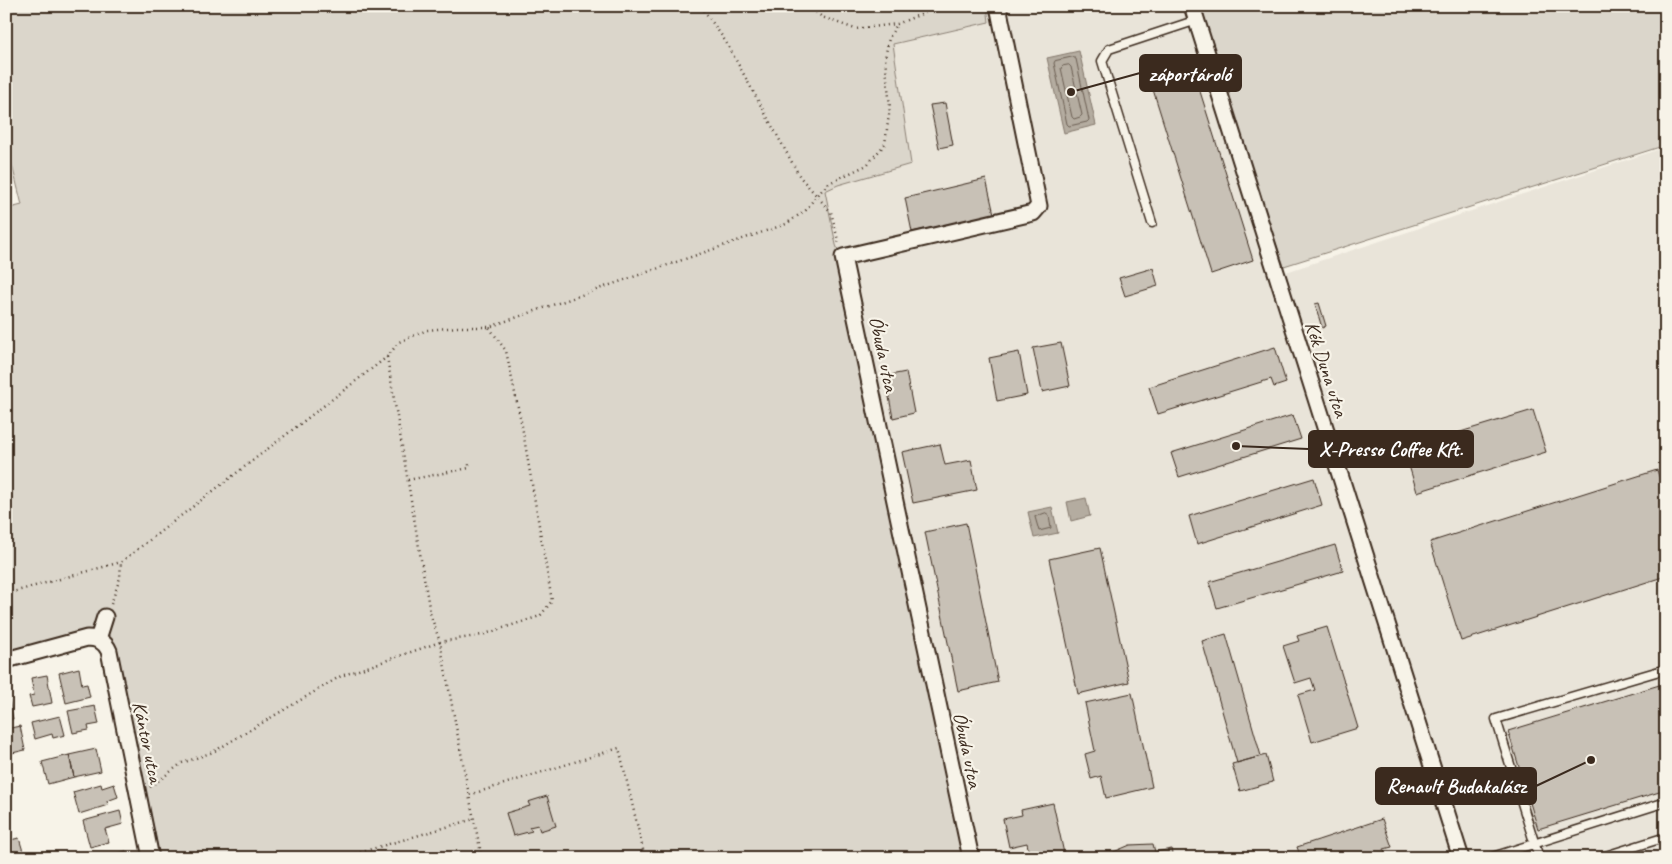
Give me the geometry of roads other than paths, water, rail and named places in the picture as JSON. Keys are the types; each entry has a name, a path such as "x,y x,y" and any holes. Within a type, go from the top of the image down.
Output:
{"street":[{"name":"Óbuda utca","path":"971,858 843,257 1033,213 1039,206 998,6"},
{"name":"Kék Duna utca","path":"1195,13 1461,858"},
{"path":"6,660 87,638 98,639 105,617"},
{"name":"Kántor utca","path":"98,639 106,645 109,651 151,858"}],"lane":[{"path":"1152,222 1102,61 1108,49 1195,13"},
{"path":"1539,858 1496,719 1666,669"},
{"path":"1489,858 1666,802"},
{"path":"1599,858 1666,837"}],"water":[{"path":"1079,51 1096,125 1064,133 1047,58"},
{"path":"1086,498 1090,516 1071,521 1067,502"},
{"path":"1052,507 1058,533 1034,538 1028,512"}],"place":[{"name":"záportároló","path":"1071,92"},
{"name":"X-Presso Coffee Kft.","path":"1236,446"},
{"name":"Renault Budakalász","path":"1591,760"}]}
